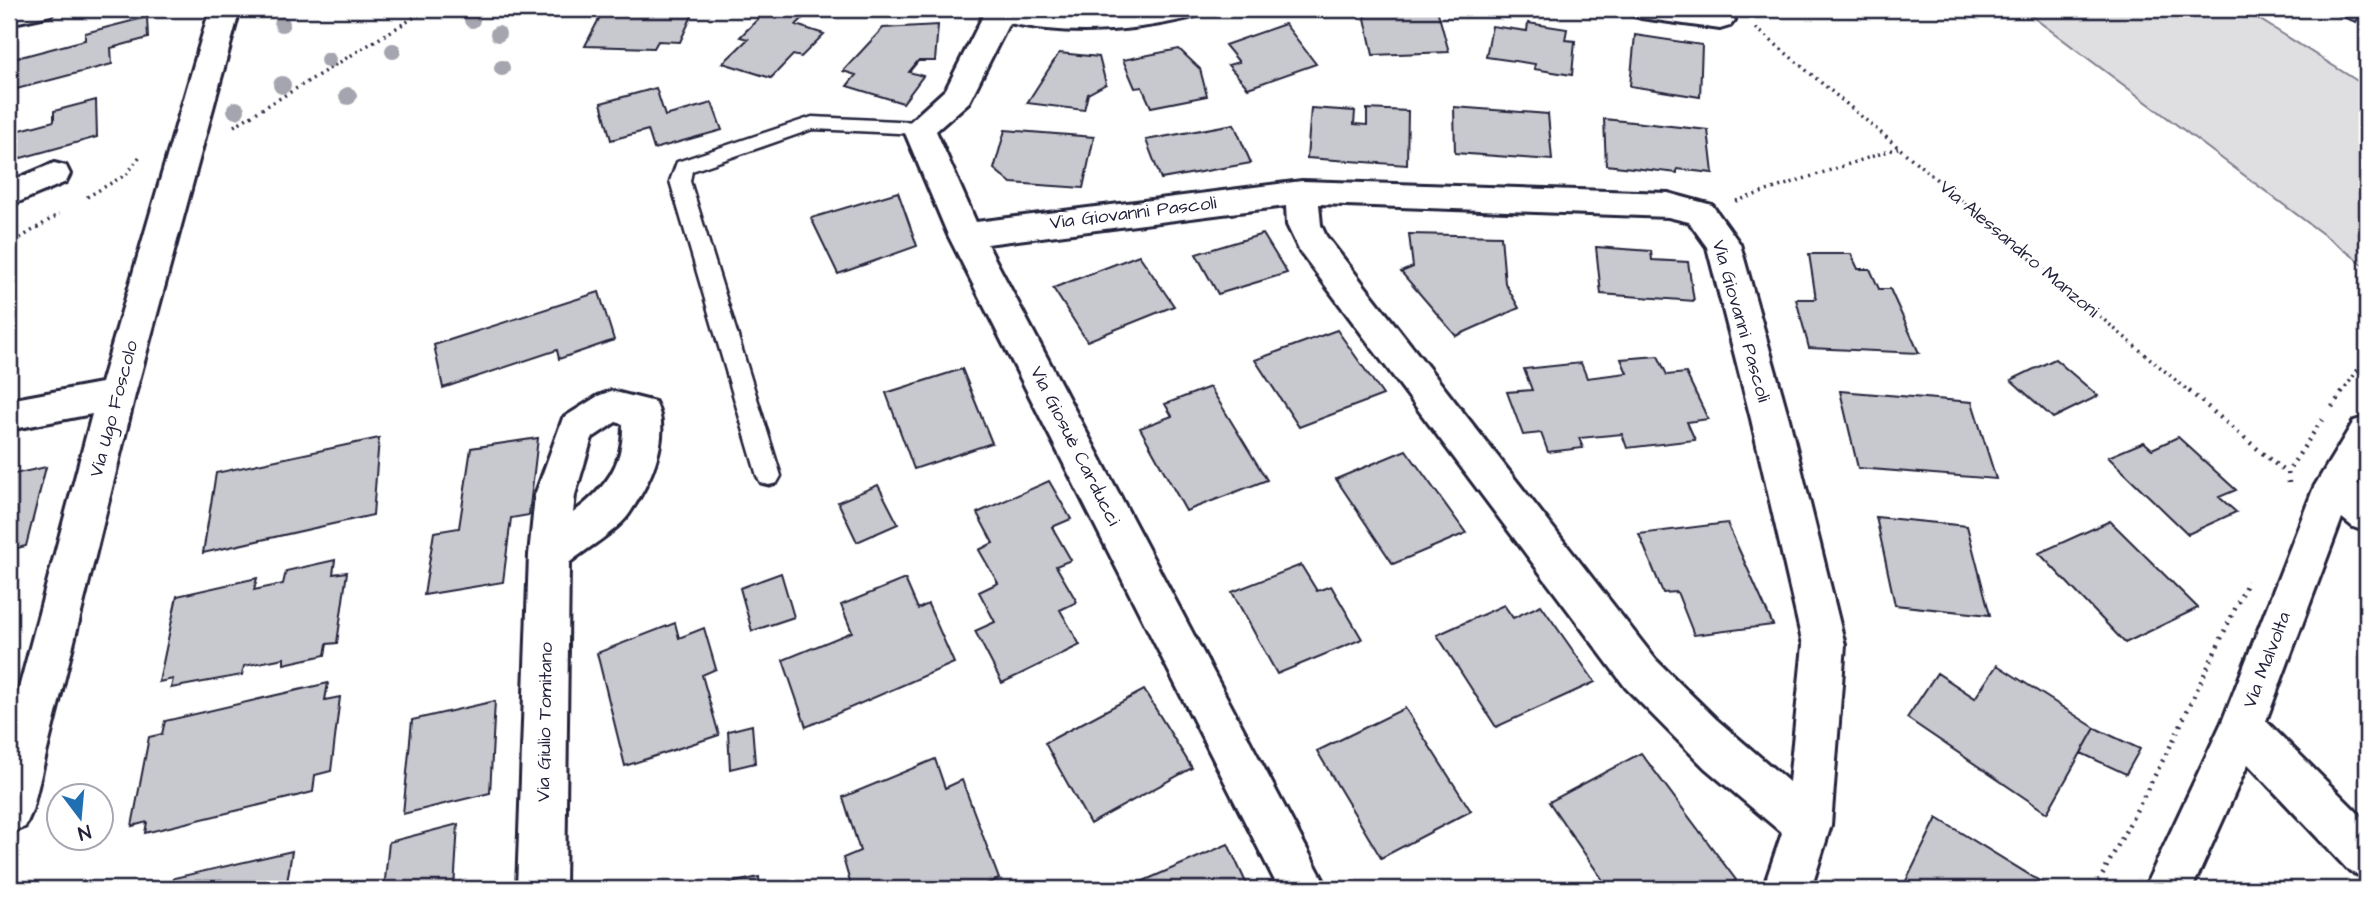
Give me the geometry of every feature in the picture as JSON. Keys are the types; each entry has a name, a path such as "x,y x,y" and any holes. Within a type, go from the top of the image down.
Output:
{"street":[{"path":"9,15 40,9"},
{"name":"Via Ugo Foscolo","path":"11,795 116,395 225,9"},
{"path":"919,128 958,94 995,10 1088,22 1155,18 1189,9"},
{"path":"1641,9 1720,20"},
{"name":"Via Giosuè Carducci","path":"919,128 965,235 1304,889"},
{"path":"9,195 54,174"},
{"path":"1302,192 1304,225 1311,241 1641,674 1694,730 1758,788 1808,825"},
{"name":"Via Giovanni Pascoli","path":"965,235 1302,192 1668,205 1700,213 1723,244 1770,418 1824,645 1808,825 1787,889"},
{"path":"9,415 116,395"},
{"name":"Via Malvolta","path":"2170,888 2242,727 2334,487 2367,432"},
{"path":"2334,487 2367,515"},
{"name":"Via Giulio Tomitano","path":"541,889 549,555"},
{"path":"2242,727 2367,855"}],"lane":[{"path":"769,476 680,181 684,167 812,124 919,128"}],"path":[{"path":"225,132 428,9"},
{"name":"Via Alessandro Manzoni","path":"1752,25 2286,474"},
{"path":"1700,213 1898,147"},
{"path":"2287,494 2289,487 2286,474 2367,356"},
{"path":"2095,889 2173,741 2250,576"}],"shaded area":[{"path":"2022,9 2243,9 2367,87 2367,267"}],"building":[{"path":"604,9 695,9 680,42 658,41 654,48 585,46"},
{"path":"768,9 802,19 796,25 824,34 801,57 793,55 771,78 723,63 748,39 740,37"},
{"path":"1363,9 1437,9 1449,52 1373,55"},
{"path":"2322,9 2365,9 2356,22"},
{"path":"147,17 148,38 111,48 112,64 9,91 9,60 85,40 85,33"},
{"path":"1528,23 1567,29 1565,40 1575,41 1572,75 1534,69 1535,64 1486,57 1492,26 1527,31"},
{"path":"1285,24 1316,64 1248,88 1228,65 1239,62 1225,45"},
{"path":"938,25 935,61 918,61 909,72 923,76 903,103 847,86 856,75 843,71 883,28"},
{"path":"1635,35 1702,45 1700,97 1630,86"},
{"path":"1179,49 1200,69 1207,96 1151,107 1142,87 1135,88 1123,60"},
{"path":"1059,53 1099,57 1106,84 1088,94 1084,110 1027,103"},
{"path":"656,88 665,116 712,103 722,130 654,149 648,130 611,140 601,103"},
{"path":"96,100 97,137 10,161 9,167 9,133 54,121 54,111"},
{"path":"1454,107 1548,114 1552,160 1455,153"},
{"path":"1311,108 1355,111 1354,124 1367,125 1367,109 1408,111 1407,165 1307,158"},
{"path":"1604,119 1708,130 1713,173 1677,169 1677,173 1606,165"},
{"path":"1234,124 1251,163 1161,179 1146,140"},
{"path":"1005,130 1094,137 1083,188 1011,183 994,169"},
{"path":"898,192 917,246 838,274 811,218"},
{"path":"1263,234 1287,273 1218,294 1196,254"},
{"path":"1409,234 1501,236 1505,283 1519,308 1456,336 1401,272 1413,267"},
{"path":"1596,247 1651,251 1652,260 1688,262 1694,301 1601,294"},
{"path":"1809,254 1851,254 1858,269 1870,269 1879,289 1890,289 1919,353 1809,348 1796,299 1816,299"},
{"path":"1139,255 1174,306 1087,341 1053,288"},
{"path":"599,292 614,340 559,359 557,350 443,388 434,345"},
{"path":"1337,330 1383,395 1299,427 1255,360"},
{"path":"1658,356 1667,375 1686,373 1708,419 1687,422 1695,440 1627,448 1622,434 1579,438 1583,448 1548,452 1541,433 1523,435 1507,392 1532,390 1524,369 1581,363 1587,378 1627,373 1621,359"},
{"path":"2055,359 2098,396 2053,418 2011,380"},
{"path":"962,369 992,443 914,469 886,393"},
{"path":"1210,387 1267,480 1186,511 1140,428 1172,416 1165,404"},
{"path":"1840,391 1972,402 1996,479 1858,468"},
{"path":"2178,437 2236,490 2219,497 2236,512 2188,534 2108,457 2144,442 2152,449"},
{"path":"379,438 373,515 203,553 216,473"},
{"path":"538,438 529,515 511,518 503,582 424,595 434,532 459,528 471,448"},
{"path":"1406,450 1466,533 1393,564 1336,479"},
{"path":"46,467 26,546 9,550 9,475"},
{"path":"1049,481 1071,519 1052,527 1071,560 1056,566 1077,602 1060,610 1080,645 1002,683 975,631 995,622 979,592 998,583 979,550 993,543 977,513"},
{"path":"878,485 898,524 857,542 838,502"},
{"path":"1876,517 1967,526 1990,615 1895,605"},
{"path":"2110,521 2198,608 2125,643 2039,553"},
{"path":"1727,523 1773,625 1694,635 1677,592 1663,593 1639,534"},
{"path":"335,560 333,574 347,572 337,643 327,644 325,655 284,664 284,658 244,666 242,675 171,688 173,679 159,682 177,596 257,578 254,590 283,584 286,571"},
{"path":"1301,565 1317,591 1331,586 1362,639 1277,674 1232,592"},
{"path":"781,573 794,617 752,631 740,588"},
{"path":"905,579 918,609 928,604 954,663 806,727 783,660 852,632 841,605"},
{"path":"1504,605 1513,618 1541,605 1595,682 1496,727 1437,635"},
{"path":"675,623 679,638 704,628 716,669 702,675 719,735 625,766 597,653"},
{"path":"1997,665 2095,728 2047,813 1907,718 1937,673 1975,698"},
{"path":"328,683 325,700 340,697 331,771 315,775 313,792 145,833 147,822 132,826 149,737 162,734 165,721"},
{"path":"1144,690 1192,768 1090,824 1045,743"},
{"path":"495,701 490,793 403,814 412,720"},
{"path":"1405,708 1471,811 1381,858 1317,751"},
{"path":"752,725 755,763 730,769 728,731"},
{"path":"2095,728 2140,749 2126,774 2081,753"},
{"path":"1641,753 1736,880 1721,889 1609,889 1549,802"},
{"path":"935,759 945,788 962,780 999,879 975,889 852,889 843,858 860,851 843,797"},
{"path":"1937,818 2046,885 2044,889 1902,889"},
{"path":"458,824 454,889 384,889 389,842"},
{"path":"1228,844 1249,889 1125,889"},
{"path":"292,851 286,889 171,889 174,878"},
{"path":"759,877 760,889 703,889"}]}
